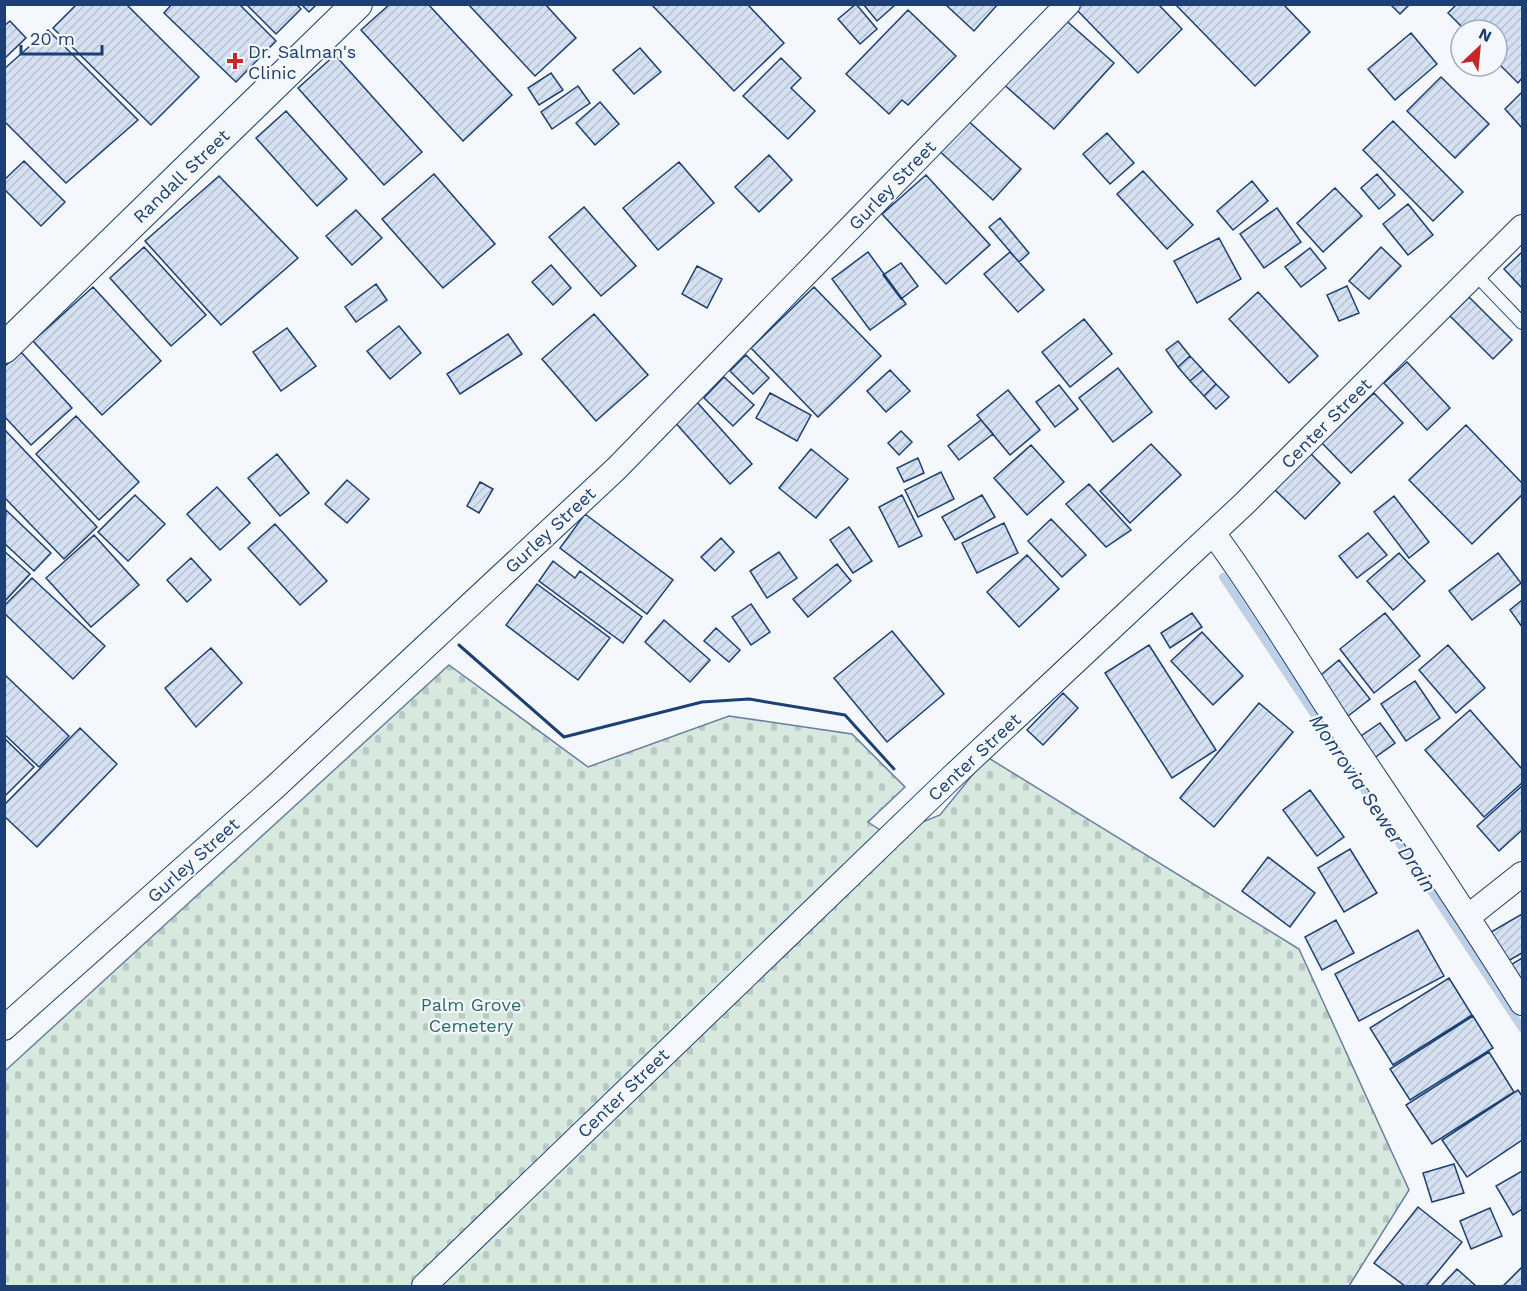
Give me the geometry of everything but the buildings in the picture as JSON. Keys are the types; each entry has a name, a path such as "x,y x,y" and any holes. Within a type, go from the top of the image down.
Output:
{"street":[{"name":"Randall Street","path":"4,348 357,4"},
{"name":"Gurley Street","path":"4,1028 275,787 617,468 1068,4"},
{"name":"Center Street","path":"424,1287 944,784 1213,533 1522,227"},
{"path":"1213,533 1242,571 1340,725 1469,916 1522,1003"},
{"path":"1469,916 1522,874"}],"lane":[{"path":"1475,274 1522,322"}],"green space":[{"name":"Palm Grove Cemetery","path":"449,665 588,767 729,716 852,734 905,787 868,822 889,836 940,815 987,757 1299,949 1409,1190 1349,1286 5,1286 5,1071"}],"waterway":[{"name":"Monrovia Sewer Drain","path":"1223,577 1522,1028"}],"wall":[{"path":"459,645 564,737 702,702 749,699 845,715 894,769"}],"place":[{"name":"Dr. Salman's Clinic","path":"235,61"}]}
